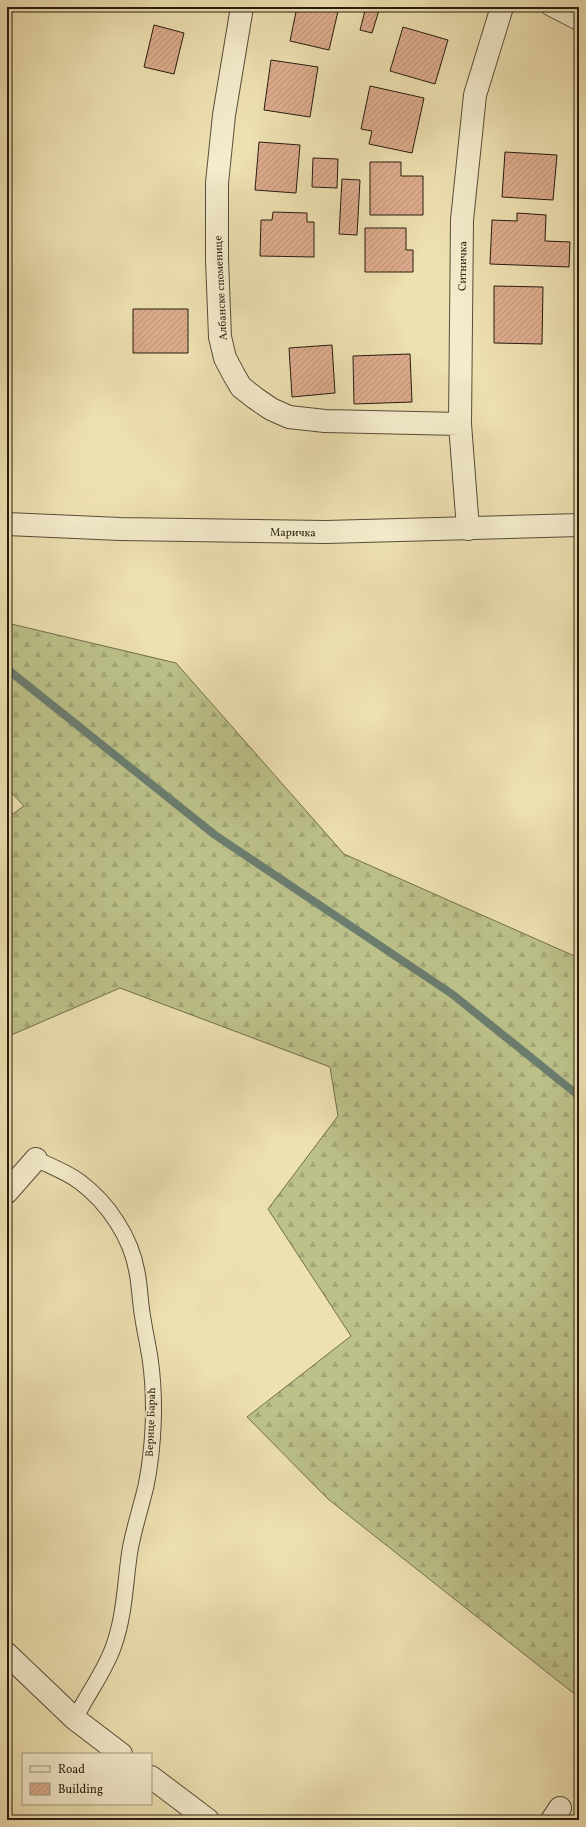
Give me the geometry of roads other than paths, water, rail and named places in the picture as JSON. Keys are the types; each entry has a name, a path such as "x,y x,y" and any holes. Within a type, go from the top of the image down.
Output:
{"street":[{"name":"Албанске споменице","path":"242,7 224,115 217,183 217,259 220,337 225,358 241,387 271,409 289,417 325,421 460,424"},
{"name":"Ситничка","path":"468,529 460,424 463,212 475,95 502,7"},
{"name":"Маричка","path":"7,524 127,529 310,532 579,525"},
{"path":"7,1192 36,1159"},
{"path":"7,1654 75,1719 120,1753"},
{"path":"152,1778 208,1820"}],"lane":[{"path":"548,7 579,23"},
{"name":"Верице Бараћ","path":"36,1159 79,1181 97,1197 110,1212 121,1229 131,1249 137,1271 142,1318 150,1359 152,1386 150,1449 146,1485 130,1550 121,1624 105,1667 75,1719"}],"waterway":[{"path":"7,669 215,835 452,994 579,1096"}]}
